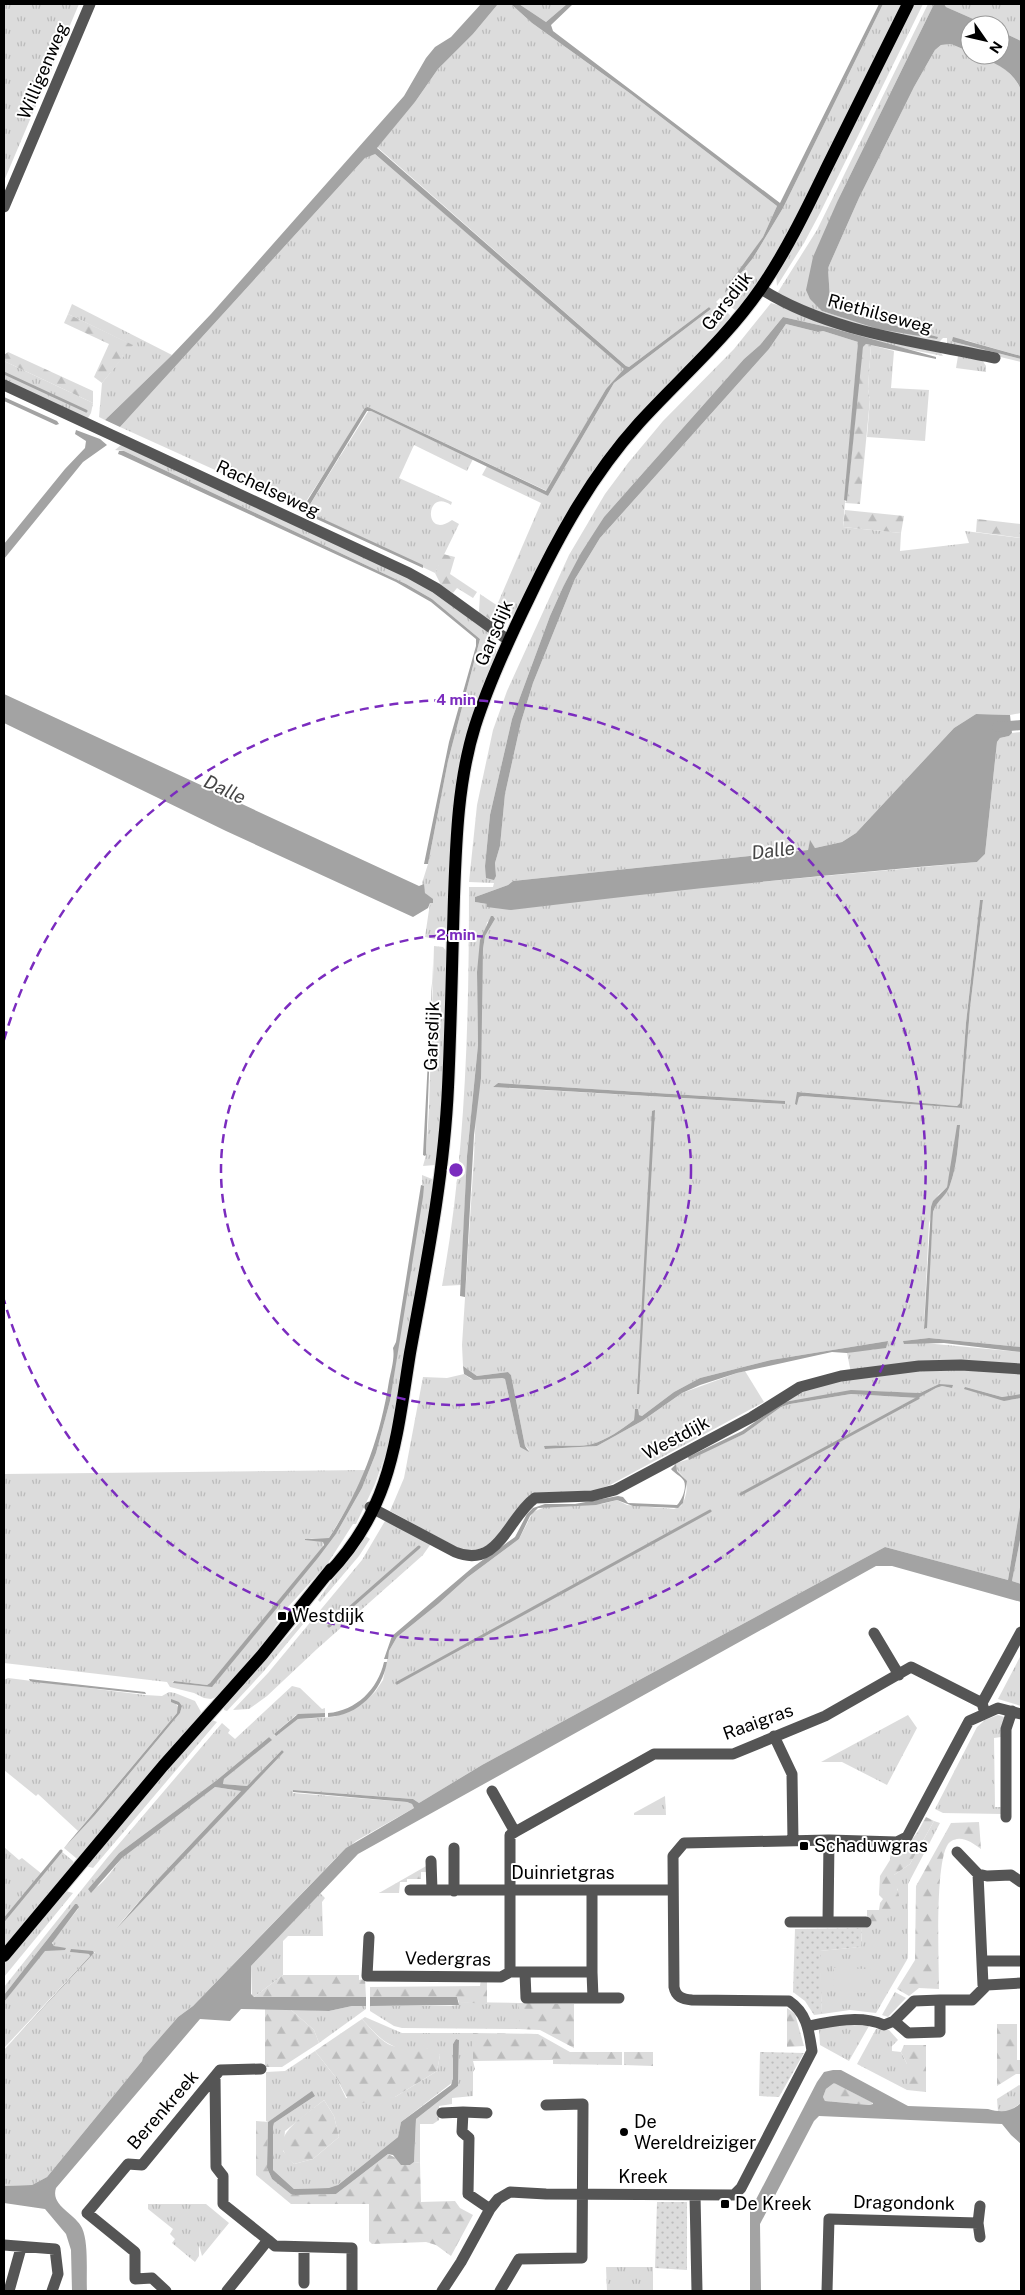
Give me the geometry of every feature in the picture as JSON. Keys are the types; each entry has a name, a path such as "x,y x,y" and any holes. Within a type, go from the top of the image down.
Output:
{"main road":[{"name":"Garsdijk","path":"372,1508 390,1468 442,1169 448,1092 456,854 464,771 475,726 508,640 556,541 590,486 639,423 725,334 761,289 800,221 908,4"},
{"path":"4,1956 163,1766 262,1655 327,1575 372,1508"}],"street":[{"name":"Willigenweg","path":"4,207 90,4"},
{"name":"Riethilseweg","path":"761,289 782,302 869,332 995,358"},
{"name":"Rachelseweg","path":"4,386 409,573 436,588 508,640"},
{"name":"Westdijk","path":"372,1508 455,1552 469,1557 490,1550 503,1539 527,1504 535,1498 592,1496 615,1490 752,1417 800,1387 841,1376 919,1366 961,1365 1021,1369"},
{"path":"874,1632 899,1675"},
{"path":"1021,1632 984,1708 969,1721 907,1837 897,1842 793,1840 684,1843 673,1856 674,1987 677,1995 684,2000 789,2001 797,2006 809,2026 839,2019 876,2022 884,2025 894,2020 914,2001 972,2000 986,1985 1021,1983"},
{"name":"Raaigras","path":"515,1832 654,1754 733,1754 825,1716 911,1667 984,1708"},
{"path":"984,1708 998,1708 1016,1712 1006,1729 1006,1817"},
{"path":"774,1736 792,1774 793,1840"},
{"path":"492,1791 515,1832 510,1835 510,1972"},
{"path":"828,1922 829,1840"},
{"path":"454,1848 454,1891"},
{"path":"958,1852 978,1874 987,1876 1011,1875 1021,1882"},
{"path":"432,1861 432,1890"},
{"path":"978,1874 983,1985 986,1985"},
{"name":"Duinrietgras","path":"410,1890 592,1892 674,1890"},
{"path":"592,1892 593,1998"},
{"path":"790,1922 866,1922"},
{"name":"Vedergras","path":"369,1937 367,1976 501,1977 510,1972 592,1972"},
{"path":"983,1962 1021,1961"},
{"path":"525,1973 526,1998 619,1998"},
{"path":"894,2020 908,2033 940,2032 940,2000"},
{"name":"Kreek","path":"442,2291 490,2209 498,2199 510,2192 734,2195 741,2188 812,2050 809,2026"},
{"name":"Berenkreek","path":"166,2291 152,2278 135,2279 135,2252 87,2213 128,2164 142,2165 220,2070 261,2069"},
{"path":"215,2076 216,2167 223,2176 224,2204 275,2246 352,2248 352,2291"},
{"path":"500,2291 519,2259 582,2258 583,2104 546,2105"},
{"path":"463,2112 462,2132 469,2138 468,2194 490,2209"},
{"path":"442,2113 487,2113"},
{"path":"695,2195 697,2291"},
{"path":"980,2206 978,2223 980,2237"},
{"name":"Dragondonk","path":"827,2291 829,2219 978,2223"},
{"path":"226,2291 268,2240"},
{"path":"4,2245 21,2248 55,2249 58,2274 52,2291"},
{"path":"304,2247 304,2283"},
{"path":"9,2291 21,2248"}],"green space":[{"path":"4,4 79,4 4,181"},
{"path":"498,4 511,4 532,23 631,94 777,206 763,237 725,293 753,258 783,208 883,4 902,4 804,204 753,291 745,302 735,310 720,298 716,302 730,315 729,321 633,421 518,609 510,620 493,625 478,614 479,611 491,619 541,503 482,475 487,466 548,496 614,383 711,309 709,307 629,367 626,366 377,147 415,102 438,69 473,34"},
{"path":"519,4 567,4 546,22"},
{"path":"913,4 923,4 820,213 777,286 776,274"},
{"path":"928,4 934,4 838,200 828,267 859,198 914,87 935,50 941,45 951,44 960,48 960,65 999,65 1007,71 1018,83 1021,90 1021,356 965,340 954,342 1021,359 1021,362 947,344 947,338 943,338 937,344 829,317 779,295 778,292 817,230","holes":["828,269 830,300 836,310 937,337 855,321 822,311"]},
{"path":"944,4 1021,4 1021,41 1010,36 1010,15 964,15 946,7"},
{"path":"375,154 624,368 624,371 606,389 547,491 368,407 301,509 120,427 365,158"},
{"path":"771,303 941,353 943,356 897,347 832,328 783,317 760,345 744,359 604,517 563,587 550,616 512,719 490,815 485,866 496,876 495,863 500,846 505,794 521,722 533,683 575,579 600,538 769,349 786,324 818,332 823,331 858,342 843,527 901,533 900,551 969,543 965,531 1021,538 1021,713 1010,715 976,714 954,728 856,833 842,842 815,848 810,841 808,850 513,881 508,885 475,897 475,902 487,904 487,907 977,862 985,854 997,742 1000,738 1009,736 1012,733 1021,732 1021,1347 929,1338 903,1341 1021,1352 1021,1367 851,1373 847,1353 865,1349 873,1350 888,1341 771,1360 700,1378 674,1392 642,1416 635,1409 634,1420 603,1440 587,1445 545,1446 545,1449 597,1446 642,1421 682,1393 745,1371 764,1402 610,1485 594,1491 544,1493 494,1544 467,1553 390,1511 404,1478 423,1377 447,1378 464,1374 471,1379 505,1379 520,1447 529,1450 525,1446 511,1375 508,1372 477,1376 463,1366 462,1345 474,1157 483,949 485,936 495,919 487,922 477,972 478,1045 467,1156 461,1285 442,1286 450,1236 461,1137 467,1037 469,887 493,887 494,883 469,882 477,805 493,730 507,691 569,555 605,494 663,421 734,349","holes":["980,900 983,900 970,1008 962,1108 802,1096 799,1097 797,1105 798,1092 957,1106 960,1103 966,1023","498,1083 784,1101 784,1104 493,1087","960,1125 957,1155 952,1178 948,1189 933,1212 926,1329 924,1329 929,1223 938,1195 947,1187"]},
{"path":"72,304 172,355 105,420 99,417 102,383 132,345 68,314"},
{"path":"68,314 133,345 102,383 94,377 109,344 64,323"},
{"path":"866,344 871,345 868,389 870,399 860,504 845,503 847,500 861,358 863,347"},
{"path":"871,345 894,351 891,388 929,390 925,441 867,437"},
{"path":"8,352 93,391 93,403 4,361 4,355"},
{"path":"958,356 981,358 986,366 986,372 956,368"},
{"path":"4,361 93,403 88,418 80,418 4,383"},
{"path":"369,410 473,459 467,471 414,445 399,478 452,502 451,505 442,501 432,507 432,520 436,524 443,525 452,520 459,524 435,573 306,511"},
{"path":"121,445 409,576 489,632 494,638 496,645 495,659 471,729 448,938 445,941 425,937 430,903 433,903 425,893 422,883 428,864 448,761 480,639 432,599 406,584 124,451 115,450"},
{"path":"845,510 904,516 901,533 843,527"},
{"path":"977,519 1021,524 1021,538 976,532"},
{"path":"443,554 455,557 450,574 477,592 473,598 457,588 453,593 441,585 435,573"},
{"path":"480,594 498,606 491,620 479,611"},
{"path":"434,946 443,947 448,953 441,1130 435,1165 423,1166 426,1155 429,1109"},
{"path":"422,1175 432,1179 434,1185 390,1442 375,1484 356,1524 353,1524 328,1563 277,1619 279,1621 258,1652 219,1696 211,1699 170,1687 167,1682 4,1663 4,1474 366,1470 353,1498 329,1538 308,1538 323,1542 323,1548 210,1683 207,1685 172,1682 212,1686 318,1558 336,1534 362,1488 376,1453 390,1401"},
{"path":"919,1368 1021,1371 1021,1394 1002,1397 965,1387 1010,1400 1021,1398 1021,1501 1008,1580 885,1547 482,1765 419,1803 413,1799 293,1790 293,1793 407,1802 412,1804 414,1808 356,1841 336,1858 193,2006 178,2017 143,2057 142,2061 47,2177 32,2185 4,2186 4,2050 95,1952 70,1952 89,1954 90,1956 4,2048 4,2002 45,1950 53,1950 57,1947 53,1945 53,1941 78,1909 75,1904 4,1995 4,1987 107,1858 222,1723 230,1730 228,1733 235,1739 292,1686 300,1688 322,1709 325,1708 325,1713 296,1715 274,1734 275,1736 298,1719 334,1717 362,1704 375,1692 383,1680 389,1651 397,1637 468,1577 519,1539 533,1512 545,1507 602,1504 617,1500 627,1505 674,1509 681,1506 687,1489 686,1481 674,1464 744,1434 781,1407 851,1394 917,1398 942,1386 952,1388 939,1384 920,1393 869,1391 788,1401 788,1395 820,1384","holes":["269,1737 271,1740 224,1779 223,1784 247,1786 282,1750 284,1752 117,1927 159,1878 241,1791 215,1787 145,1838 123,1857 102,1883 93,1889 88,1889 119,1853 217,1780"]},
{"path":"385,1521 428,1541 430,1545 423,1555 267,1696 249,1709 233,1710 268,1673 362,1560"},
{"path":"364,1535 370,1539 359,1556 320,1602 318,1600"},
{"path":"1021,1535 1021,1584 1012,1581"},
{"path":"301,1621 304,1623 264,1671 227,1711 224,1710 224,1706"},
{"path":"1021,1655 1021,1706 998,1699"},
{"path":"8,1678 145,1695 162,1696 169,1692 175,1693 195,1701 201,1712 198,1719 80,1857 76,1858 64,1848 95,1815 180,1713 182,1706 175,1703 179,1708 177,1713 78,1831 38,1794 36,1796 4,1770 4,1680"},
{"path":"908,1715 917,1728 887,1785 842,1762 821,1762"},
{"path":"998,1715 1007,1718 1001,1737 994,1738 995,1807 1001,1807 1002,1814 943,1813 935,1809 977,1727 985,1720"},
{"path":"212,1720 217,1722 93,1868 86,1866 168,1768"},
{"path":"665,1796 666,1815 634,1815 634,1813"},
{"path":"926,1817 934,1821 910,1864 894,1875 899,1896 884,1925 866,1928 871,1922 867,1919 867,1910 879,1910 883,1899 879,1895 880,1876 890,1860 891,1846 910,1841"},
{"path":"934,1821 940,1823 908,1884 908,1958 876,2013 850,2010 822,2014 819,1951 861,1947 862,1928 866,1928 898,1890 894,1883 894,1875 910,1864"},
{"path":"979,1822 981,1849 970,1842 958,1839 950,1842 945,1851 939,1887 939,1989 919,1988 909,1996 897,1989 915,1960 916,1886 951,1823"},
{"path":"4,1847 19,1860 22,1858 42,1874 61,1851 73,1861 74,1865 4,1946"},
{"path":"428,1865 428,1872 421,1872 421,1879 407,1879 407,1882 400,1882 399,1893 379,1893"},
{"path":"66,1891 73,1893 4,1977 4,1964"},
{"path":"320,1893 325,1898 322,1902 323,1936 288,1936 283,1941 283,1975 254,1997 252,1996 251,1966"},
{"path":"862,1928 861,1947 820,1951 822,2014 814,2015 805,2001 793,1992 795,1929"},
{"path":"834,1968 871,1969 870,1993 833,1992"},
{"path":"283,1975 359,1975 359,1980 365,1979 366,1997 254,1997"},
{"path":"481,1979 487,1979 487,2004 459,2002 457,1997 370,1997 370,1987 480,1986"},
{"path":"895,1992 906,1998 888,2017 882,2015"},
{"path":"459,2002 519,2003 519,2029 402,2028 394,2026 370,2011 370,2006 451,2006 458,2005"},
{"path":"519,2003 574,2004 574,2048 540,2030 519,2029"},
{"path":"352,2006 366,2006 366,2009 319,2043 314,2030 290,2009 329,2011"},
{"path":"787,2008 795,2014 804,2046 787,2047"},
{"path":"265,2009 290,2009 314,2030 319,2043 282,2067 265,2067"},
{"path":"365,2017 402,2033 473,2033 473,2061 475,2069 473,2072 473,2096 452,2098 452,2104 439,2106 439,2120 433,2124 420,2124 420,2163 414,2162 416,2119 458,2086 459,2040 456,2039 453,2044 453,2082 401,2122 398,2137 334,2188 294,2189 273,2170 273,2127 274,2123 315,2096 268,2122 266,2121 266,2072 285,2071 315,2051 337,2079 346,2098 395,2097 437,2071 440,2055 426,2048 403,2049 391,2045 362,2019","holes":["324,2100 334,2116 339,2137 313,2159 294,2164 283,2151 285,2131"]},
{"path":"362,2019 377,2036 388,2044 402,2048 423,2048 435,2051 440,2055 437,2071 395,2097 351,2105 337,2079 315,2051"},
{"path":"833,2024 869,2026 849,2061 820,2045 819,2030"},
{"path":"997,2024 1017,2024 1017,2060 1021,2060 1021,2074 1016,2074 997,2086"},
{"path":"876,2029 889,2030 898,2040 892,2046 892,2051 901,2052 907,2064 907,2090 857,2064"},
{"path":"473,2033 538,2034 570,2052 622,2052 622,2065 553,2064 553,2060 473,2061"},
{"path":"904,2045 926,2045 926,2092 907,2090 907,2064 901,2052"},
{"path":"624,2052 653,2052 653,2066 624,2065"},
{"path":"760,2052 804,2053 779,2097 759,2096"},
{"path":"834,2083 874,2103 869,2105 825,2101 823,2097 826,2089"},
{"path":"1019,2085 1021,2086 1021,2103 1009,2111 998,2112 997,2099"},
{"path":"324,2100 334,2116 339,2137 313,2159 294,2164 284,2152 282,2145 284,2137 295,2123"},
{"path":"256,2121 268,2122 267,2168 272,2179 295,2195 336,2194 388,2154 410,2165 414,2162 420,2163 421,2202 455,2201 460,2208 473,2215 451,2256 436,2245 426,2242 372,2244 369,2241 369,2204 291,2204 256,2175"},
{"path":"657,2202 687,2202 687,2270 655,2268"},
{"path":"148,2204 206,2204 229,2223 202,2256 199,2245 199,2256 195,2262 172,2243 175,2239 170,2234 173,2229 148,2209"},
{"path":"606,2267 653,2267 653,2291 607,2291"}],"shaded area":[{"path":"481,4 498,4 473,34 438,69 415,102 377,148 626,366 629,367 709,307 711,309 614,383 548,496 371,411 367,411 306,511 423,565 423,568 297,510 306,503 365,408 368,407 546,491 606,389 624,369 375,154 365,158 120,427 105,420 211,314 404,96 426,58 435,47 451,37"},
{"path":"511,4 519,4 546,22 567,4 573,4 551,25 553,31 780,203 879,4 883,4 783,208 753,258 725,293 726,288 763,237 777,206 631,94 532,23"},
{"path":"934,4 944,4 946,7 964,15 960,15 960,48 951,44 941,45 935,50 914,87 859,198 828,268 830,300 836,310 938,337 937,339 878,329 822,311 810,299 806,290 813,257 838,200"},
{"path":"1010,36 1021,41 1021,90 1018,83 998,65 1010,65"},
{"path":"783,317 832,328 936,357 936,359 866,344 863,347 847,501 844,500 858,342 823,331 818,332 786,324 769,349 600,538 575,579 533,683 521,722 505,794 500,846 495,863 496,876 494,880 486,878 485,866 490,815 512,719 550,616 581,553 604,517 744,359 760,345"},
{"path":"953,337 1021,356 1021,359 954,342 952,341"},
{"path":"4,397 57,421 59,424 56,425 4,401"},
{"path":"76,430 100,439 107,445 83,462 4,559 4,544 65,469 85,448 86,441 75,434"},
{"path":"119,451 124,451 406,584 432,599 480,639 448,761 428,864 424,864 449,742 476,646 476,639 431,602 396,582 118,454"},
{"path":"4,694 419,886 424,884 425,893 433,899 433,903 430,903 428,908 413,917 226,831 4,723"},
{"path":"976,714 1010,715 1012,733 1009,736 1000,738 997,742 985,854 977,862 627,896 511,910 487,907 487,904 475,902 475,897 508,885 513,881 808,850 810,840 815,848 842,842 856,833 954,728"},
{"path":"980,900 983,900 970,1008 962,1108 802,1096 799,1097 797,1105 795,1104 797,1092 957,1106 960,1103 966,1023"},
{"path":"491,916 495,919 485,936 483,949 481,1078 474,1135 465,1297 460,1296 467,1156 478,1045 477,972 480,940"},
{"path":"433,964 426,1155 425,1156 423,1155"},
{"path":"498,1083 785,1101 785,1104 493,1087"},
{"path":"655,1110 639,1394 637,1394 652,1111"},
{"path":"957,1125 960,1125 957,1155 949,1189 933,1212 927,1328 924,1329 931,1207 933,1201 947,1187"},
{"path":"421,1185 424,1186 423,1197 390,1401 376,1453 362,1488 336,1534 318,1558 212,1687 173,1683 174,1681 207,1685 210,1683 324,1545 323,1542 305,1539 329,1538 351,1501 368,1463 385,1402"},
{"path":"929,1338 1021,1347 1021,1352 944,1343 904,1344 903,1341"},
{"path":"888,1341 886,1348 847,1353 832,1352 737,1373 700,1385 682,1393 642,1421 597,1446 545,1449 544,1446 587,1445 603,1440 634,1420 635,1409 638,1409 639,1415 642,1416 674,1392 700,1378 771,1360"},
{"path":"463,1366 477,1376 508,1372 511,1375 525,1446 529,1452 520,1447 505,1379 474,1380 464,1374"},
{"path":"939,1384 953,1385 952,1388 942,1386 936,1388 918,1398 851,1394 790,1404 781,1407 744,1434 689,1460 688,1457 742,1431 784,1402 851,1390 920,1393"},
{"path":"965,1387 1002,1397 1021,1394 1021,1398 1004,1401 964,1389"},
{"path":"676,1464 677,1471 687,1481 683,1503 678,1508 633,1506 617,1500 596,1505 538,1508 530,1516 519,1539 468,1577 397,1637 389,1651 388,1659 384,1659 392,1636 473,1567 515,1537 527,1514 533,1508 545,1504 575,1504 618,1496 623,1497 628,1503 677,1505 685,1487 683,1479 671,1469"},
{"path":"1021,1501 1021,1535 1012,1581 1021,1584 1021,1602 892,1566 876,1566 358,1854 251,1966 251,1994 254,1997 366,1997 366,2006 352,2006 329,2011 241,2009 230,2021 200,2019 56,2188 55,2194 60,2205 79,2223 84,2234 87,2291 72,2291 71,2250 66,2234 45,2209 4,2203 4,2186 32,2185 47,2177 142,2061 143,2057 178,2017 193,2006 346,1848 414,1808 412,1804 407,1802 293,1792 293,1790 413,1799 419,1803 482,1765 885,1547 1008,1580"},
{"path":"384,1662 387,1662 380,1683 367,1700 349,1712 339,1716 328,1717 328,1713 348,1708 364,1697 377,1681"},
{"path":"29,1679 145,1692 146,1694 34,1682"},
{"path":"171,1699 179,1702 182,1706 180,1713 95,1815 64,1848 177,1713 178,1705 171,1702"},
{"path":"325,1713 325,1717 298,1719 276,1736 274,1734 298,1714"},
{"path":"269,1737 272,1740 224,1779 223,1784 247,1786 282,1750 284,1752 117,1928 159,1878 241,1791 215,1787 122,1858 91,1893 88,1889 119,1853 217,1780"},
{"path":"75,1904 79,1907 52,1943 54,1946 66,1948 65,1950 45,1951 4,2002 4,1995"},
{"path":"71,1949 93,1951 94,1953 4,2050 90,1956 89,1954 70,1952"},
{"path":"370,1997 457,1997 459,2005 370,2006"},
{"path":"456,2039 459,2040 458,2086 416,2119 414,2162 410,2165 401,2165 393,2155 388,2154 336,2194 295,2195 272,2179 267,2168 268,2122 312,2091 315,2096 274,2123 273,2170 294,2189 329,2188 338,2185 398,2137 401,2122 451,2085 453,2079 453,2044"},
{"path":"841,2070 908,2106 1002,2111 1010,2110 1021,2103 1021,2144 1002,2124 819,2116 814,2121 760,2224 761,2291 750,2291 750,2211 824,2072","holes":["834,2083 873,2103 869,2105 825,2101 823,2097 826,2089"]}],"waterway":[{"path":"4,373 86,411"},
{"name":"Dalle","path":"997,727 1021,725"},
{"path":"741,1494 918,1398"},
{"path":"397,1683 710,1511"},
{"path":"329,1626 419,1547"},
{"path":"4,1920 61,1851"}],"place":[{"name":"Westdijk","path":"282,1616"},
{"name":"Schaduwgras","path":"804,1846"},
{"name":"De Wereldreiziger","path":"624,2132"},
{"name":"De Kreek","path":"725,2204"}]}
